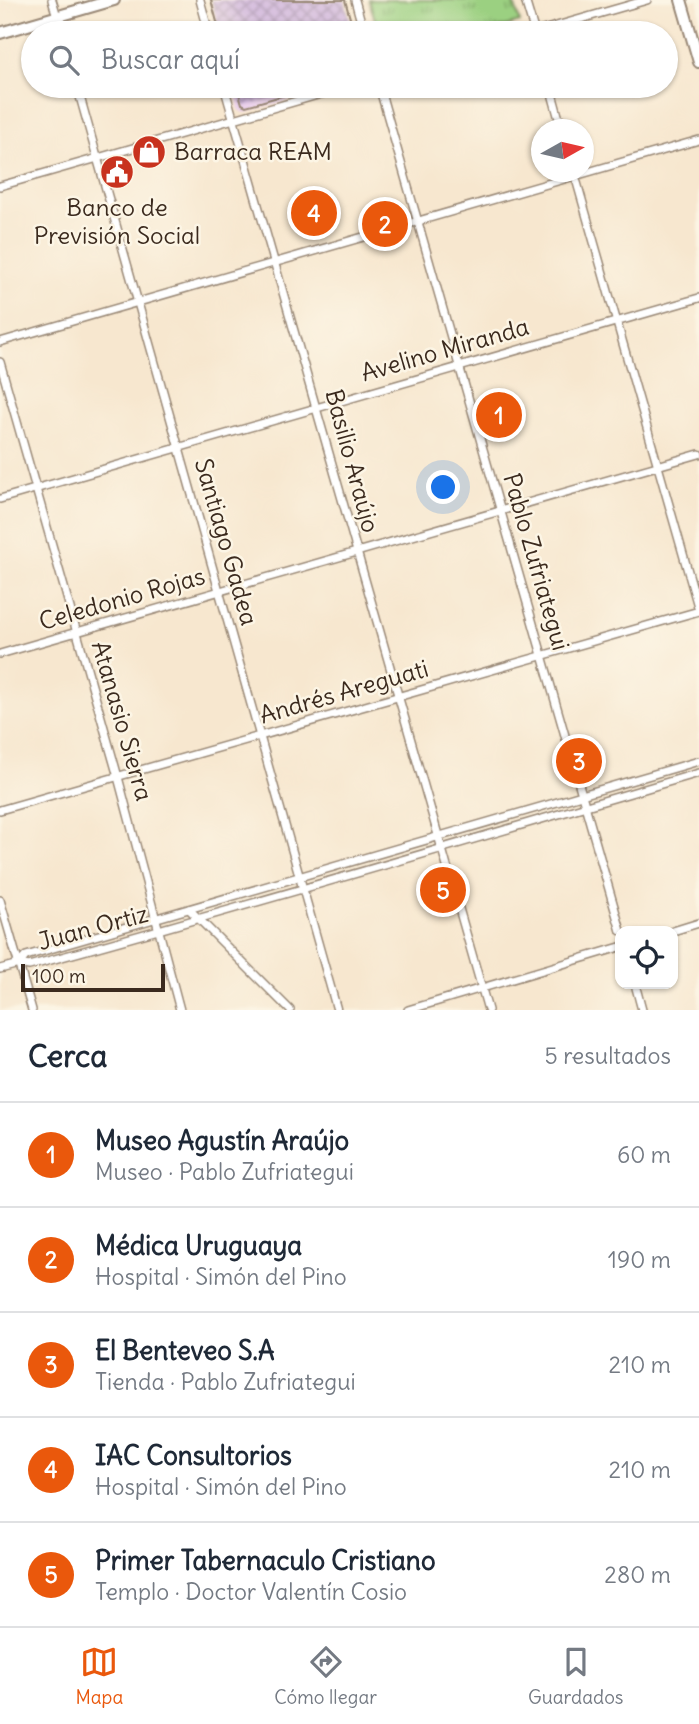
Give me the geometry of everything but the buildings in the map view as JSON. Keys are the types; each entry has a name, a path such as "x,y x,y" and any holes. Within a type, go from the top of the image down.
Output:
{"street":[{"path":"52,0 58,21"},
{"path":"43,21 114,0"},
{"path":"200,0 206,21"},
{"path":"355,0 361,21"},
{"path":"525,0 531,21"},
{"path":"575,21 647,0"},
{"path":"681,0 699,62"},
{"path":"0,33 21,27"},
{"name":"Santiago Gadea","path":"80,98 337,1010"},
{"name":"Basilio Araújo","path":"228,98 488,1010"},
{"path":"0,186 307,98"},
{"name":"Pablo Zufriategui","path":"382,98 620,926"},
{"path":"553,98 559,119"},
{"path":"594,169 699,140"},
{"path":"0,342 548,182"},
{"path":"577,182 699,610"},
{"name":"Avelino Miranda","path":"0,499 699,298"},
{"name":"Atanasio Sierra","path":"0,362 118,777 180,1010"},
{"name":"Celedonio Rojas","path":"0,654 699,454"},
{"name":"Andrés Areguati","path":"0,810 699,610"},
{"name":"Juan Ortiz","path":"699,761 26,956 19,964 29,966 159,931 699,773"},
{"path":"0,900 32,1010"},
{"path":"188,909 290,1010"},
{"path":"678,929 699,923"},
{"path":"408,1010 615,948"},
{"path":"0,969 19,964"},
{"path":"636,989 642,1010"}],"shaded area":[{"path":"236,98 298,98 245,113 239,110"}],"green space":[{"path":"369,0 513,0 520,21 375,21"}],"place":[{"name":"Barraca REAM","path":"149,152"},
{"name":"Banco de Previsión Social","path":"117,172"},
{"name":"IAC Consultorios","path":"314,213"},
{"name":"Médica Uruguaya","path":"385,224"},
{"name":"Museo Agustín Araújo","path":"499,415"},
{"name":"El Benteveo S.A","path":"579,761"},
{"name":"Primer Tabernaculo Cristiano","path":"443,890"}]}
